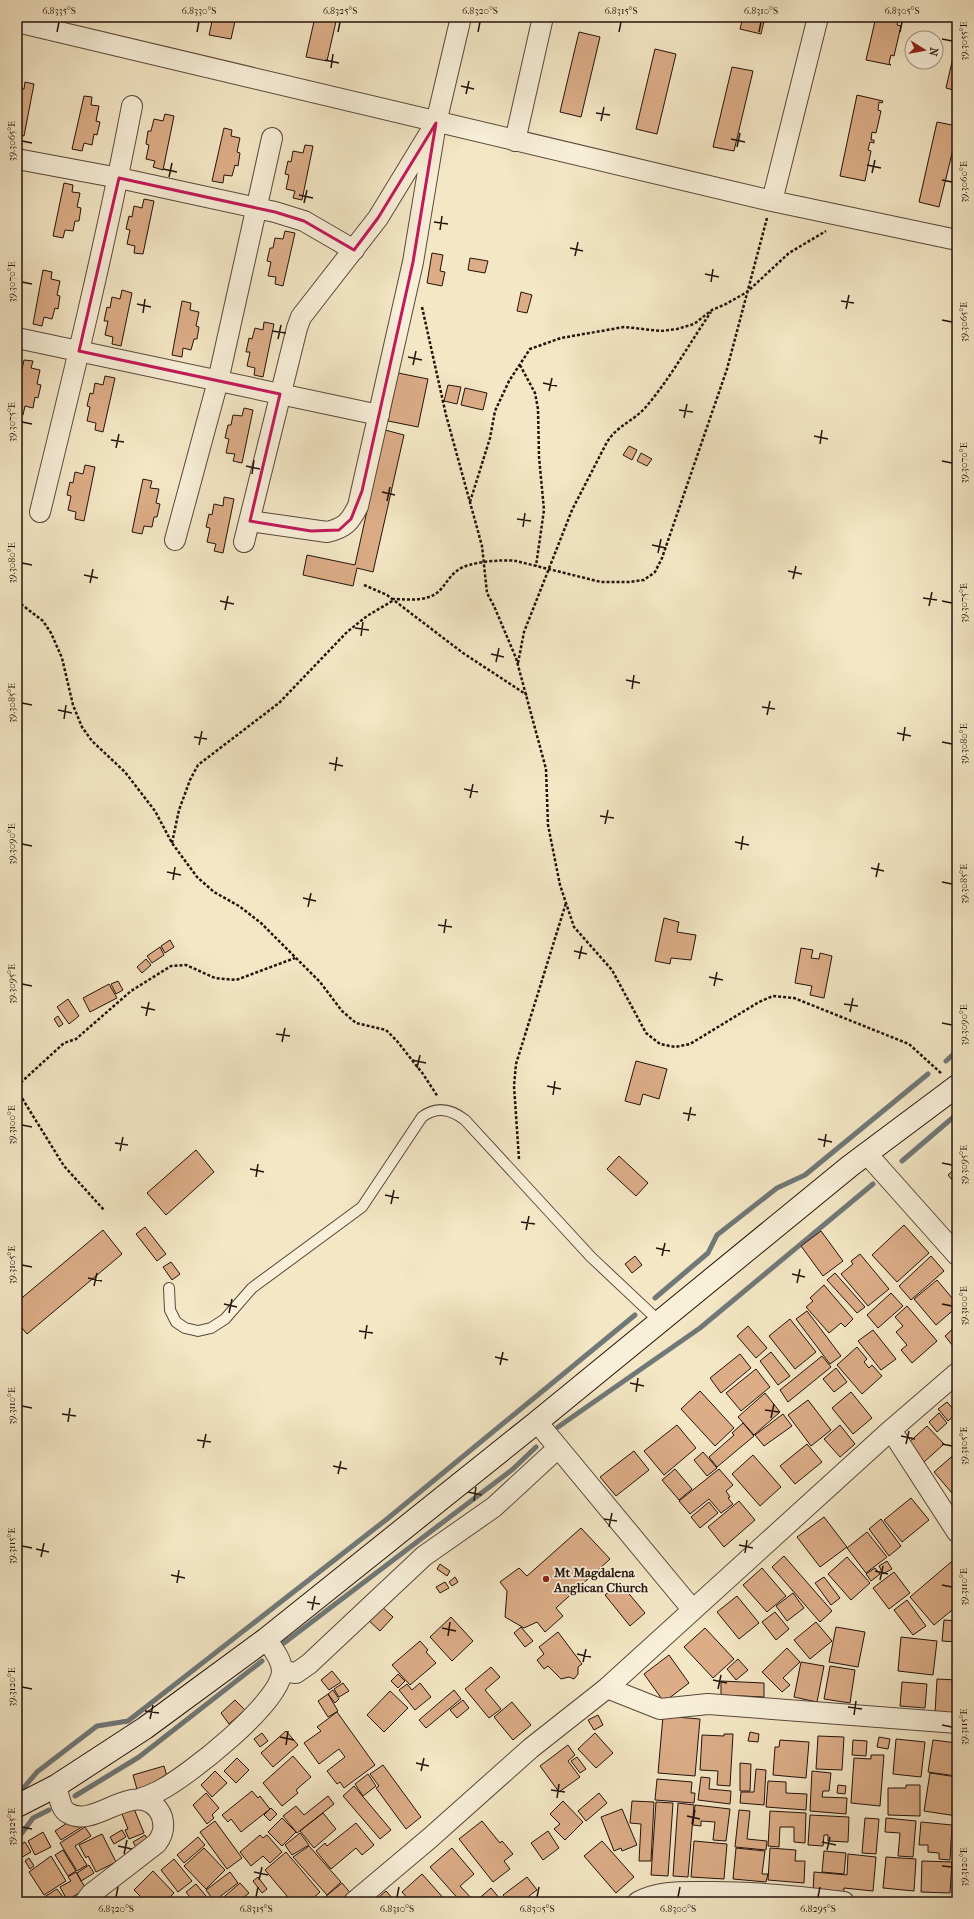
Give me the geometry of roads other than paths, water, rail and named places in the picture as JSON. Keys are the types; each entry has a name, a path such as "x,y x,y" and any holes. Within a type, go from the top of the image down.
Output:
{"main road":[{"path":"17,1806 56,1786 145,1728 266,1639 537,1422 867,1154 956,1087"}],"street":[{"path":"250,521 311,531 327,532 339,530 351,520 358,506 413,262 436,123 461,17"},
{"path":"515,141 543,17"},
{"path":"772,201 818,17"},
{"path":"17,22 436,123 772,201 856,217 957,240"},
{"path":"40,512 80,351 119,178 132,106"},
{"path":"244,542 280,394 302,317 378,218 436,123"},
{"path":"175,540 218,381 255,208 272,138"},
{"path":"17,159 119,178 274,212 304,222 354,250"},
{"path":"17,338 379,415"},
{"path":"867,1154 957,1256"},
{"path":"354,1902 430,1838 531,1748 607,1688 692,1609 891,1430 957,1373"},
{"path":"537,1422 692,1609"},
{"path":"891,1430 957,1532"},
{"path":"282,1671 296,1673 309,1664 424,1556 494,1507 558,1448"},
{"path":"56,1786 63,1809 69,1814 83,1816 160,1791 215,1751 251,1718 278,1687 282,1671 280,1659 266,1639"},
{"path":"607,1688 660,1709 708,1704 957,1723"},
{"path":"85,1902 92,1894 157,1843 161,1838 164,1825 160,1811 151,1803 139,1799"},
{"path":"638,1902 650,1896 672,1892 724,1892 793,1896 844,1902"}],"lane":[{"path":"169,1288 170,1310 176,1322 180,1325 198,1332 218,1324 225,1319 252,1288 362,1207 422,1117 430,1111 446,1110 456,1112 465,1120 591,1257 660,1322"}],"waterway":[{"path":"946,1061 957,1051"},
{"path":"655,1298 708,1253 717,1235 777,1188 805,1175 928,1074"},
{"path":"902,1161 957,1114"},
{"path":"558,1427 700,1328 873,1184"},
{"path":"17,1793 21,1791 37,1772 97,1726 128,1721 387,1519 635,1315"},
{"path":"284,1643 513,1469 536,1447"},
{"path":"75,1796 139,1757 262,1661"},
{"path":"17,1835 22,1833 33,1818 49,1810"}],"place":[{"name":"Mt Magdalena Anglican Church","path":"546,1579"}]}
